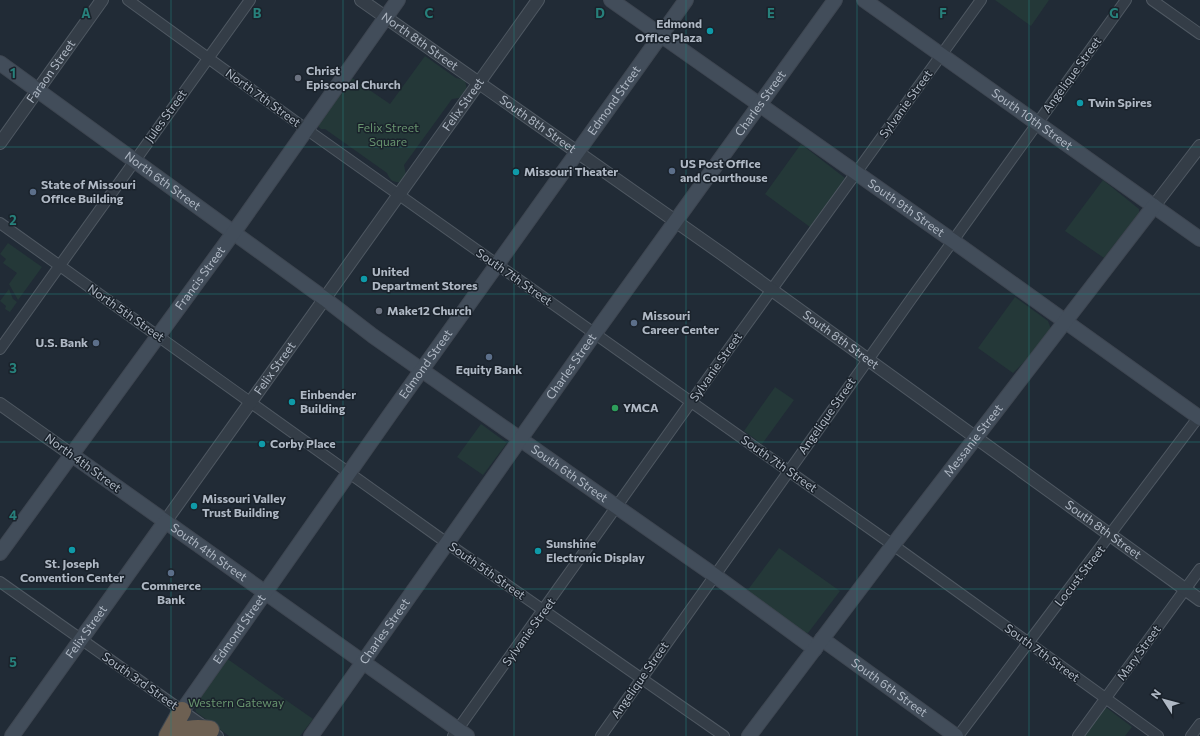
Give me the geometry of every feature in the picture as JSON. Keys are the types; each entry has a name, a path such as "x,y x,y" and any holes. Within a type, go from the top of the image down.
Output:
{"highway":[{"path":"169,736 182,711"},
{"path":"169,736 179,731 193,728 214,733"}],"main road":[{"name":"Francis Street","path":"0,553 234,232 398,0"},
{"name":"South 9th Street","path":"611,0 1200,417"},
{"name":"Edmond Street","path":"182,711 422,370 686,0"},
{"name":"Charles Street","path":"311,736 595,333 835,0"},
{"name":"South 10th Street","path":"864,0 1200,239"},
{"name":"North 6th Street","path":"0,63 325,299"},
{"name":"Messanie Street","path":"749,736 976,438 1067,322 1154,206"},
{"name":"South 6th Street","path":"325,299 373,336 714,575 957,736"},
{"name":"North 4th Street","path":"72,455 165,522"},
{"name":"South 4th Street","path":"165,522 460,734"},
{"name":"Felix Street","path":"12,736 165,522"}],"street":[{"name":"Faraon Street","path":"0,143 102,0"},
{"name":"North 7th Street","path":"128,0 398,194"},
{"name":"Jules Street","path":"0,349 250,0"},
{"name":"North 8th Street","path":"361,0 478,83"},
{"name":"Felix Street","path":"165,522 538,0"},
{"name":"Sylvanie Street","path":"460,734 544,611 771,290 981,0"},
{"name":"Angelique Street","path":"601,736 714,575 1126,0"},
{"path":"1152,0 1200,34"},
{"name":"South 8th Street","path":"478,83 675,221 1200,600"},
{"name":"Messanie Street","path":"1154,206 1200,146"},
{"name":"South 7th Street","path":"398,194 789,470 1158,736"},
{"name":"North 5th Street","path":"0,223 251,403"},
{"name":"South 5th Street","path":"251,403 447,543 724,736"},
{"name":"North 4th Street","path":"0,404 72,455"},
{"name":"Locust Street","path":"957,736 1200,417"},
{"name":"Mary Street","path":"1078,736 1200,569"},
{"name":"South 3rd Street","path":"0,582 214,733"},
{"path":"1191,736 1200,724"}],"green space":[{"path":"995,0 1049,0 1031,26"},
{"name":"Felix Street Square","path":"425,56 456,78 465,80 467,90 459,98 452,99 404,165 406,175 401,182 396,182 391,179 387,173 325,129 321,129 316,124 349,76 390,104"},
{"path":"801,144 845,178 810,227 765,194"},
{"path":"1103,180 1139,209 1139,213 1104,258 1065,231"},
{"path":"8,243 42,267 18,300 9,284 17,273 3,263 6,259 0,254"},
{"path":"9,289 13,299 17,302 10,312 5,309 6,306 0,301"},
{"path":"1015,297 1048,321 1051,329 1029,357 1013,373 978,348"},
{"path":"775,387 794,400 762,444 744,431"},
{"path":"481,424 507,443 483,475 457,457"},
{"path":"779,548 840,591 808,633 803,632 747,591"},
{"name":"Western Gateway","path":"226,658 313,719 300,736 229,736 196,712 196,703"},
{"path":"1107,708 1132,727 1125,736 1083,736 1103,709"}],"place":[{"name":"Edmond Office Plaza","path":"710,31"},
{"name":"Christ Episcopal Church","path":"298,78"},
{"name":"Twin Spires","path":"1080,103"},
{"name":"US Post Office and Courthouse","path":"672,171"},
{"name":"Missouri Theater","path":"516,172"},
{"name":"State of Missouri Office Building","path":"33,192"},
{"name":"United Department Stores","path":"364,279"},
{"name":"Make12 Church","path":"379,311"},
{"name":"Missouri Career Center","path":"634,323"},
{"name":"U.S. Bank","path":"96,343"},
{"name":"Equity Bank","path":"489,357"},
{"name":"Einbender Building","path":"292,402"},
{"name":"YMCA","path":"615,408"},
{"name":"Corby Place","path":"262,444"},
{"name":"Missouri Valley Trust Building","path":"194,506"},
{"name":"St. Joseph Convention Center","path":"72,550"},
{"name":"Sunshine Electronic Display","path":"538,551"},
{"name":"Commerce Bank","path":"171,573"}]}
